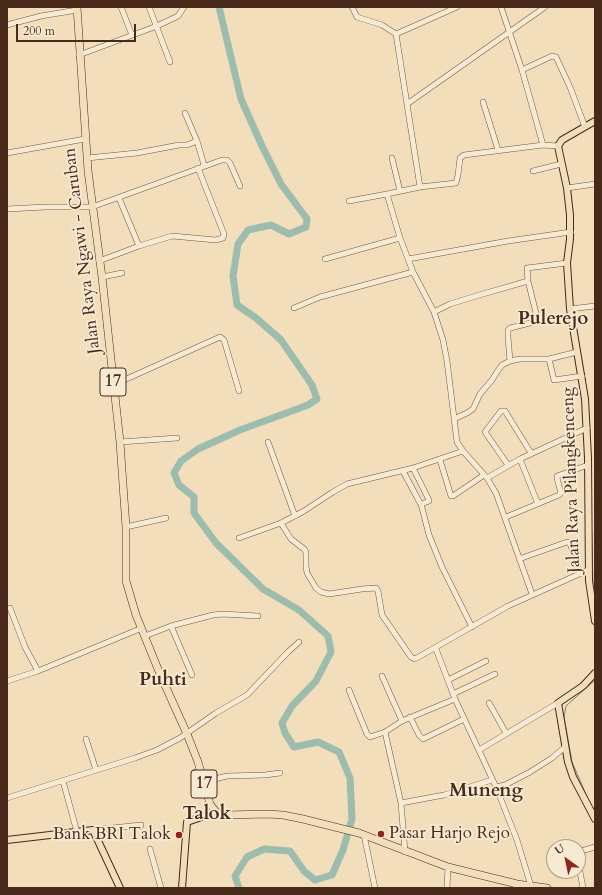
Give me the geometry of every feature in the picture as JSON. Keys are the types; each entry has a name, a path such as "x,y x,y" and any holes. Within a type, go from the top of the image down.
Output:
{"highway":[{"name":"Jalan Raya Ngawi - Caruban","path":"77,8 85,139 120,442 126,527 126,581 131,601 145,636 188,734 210,805"},
{"name":"17","path":"210,805 216,812 223,814 283,815 332,826 361,834 405,852 448,867 487,877 547,888"}],"main road":[{"path":"558,146 562,140 595,121"},
{"name":"Jalan Raya Pilangkenceng","path":"558,146 567,188 570,215 571,232 567,263 570,309 585,398 590,552 588,570 595,621"},
{"path":"595,673 583,686 558,703 568,762 595,819"},
{"path":"207,815 210,805"},
{"path":"182,888 187,822 207,815 223,814"},
{"path":"7,840 93,830 120,888"}],"street":[{"path":"121,7 132,35"},
{"path":"149,7 170,62"},
{"path":"79,55 157,26 178,16 184,7"},
{"path":"352,7 357,17 382,25 396,34 420,187"},
{"path":"396,34 457,7"},
{"path":"501,7 522,70 543,145"},
{"path":"407,104 466,64 545,7"},
{"path":"7,25 77,8"},
{"path":"522,70 552,56 556,57 570,87 585,127"},
{"path":"483,102 498,150"},
{"path":"185,113 197,141 204,166"},
{"path":"7,153 85,139"},
{"path":"87,158 137,153 179,145 187,145 197,141"},
{"path":"349,201 420,187 456,183 460,158 464,155 543,145 558,146"},
{"path":"392,158 400,191"},
{"path":"7,209 92,207 222,160 227,160 230,163 240,186"},
{"path":"533,171 561,164"},
{"path":"99,261 139,246 172,236 216,240 223,238 224,234 198,168"},
{"path":"567,188 595,184"},
{"path":"387,194 408,259 413,272 434,312 443,340 457,442 486,477 496,493 506,517 532,594"},
{"path":"120,198 139,246"},
{"path":"408,259 508,241 571,232"},
{"path":"325,259 400,238"},
{"path":"538,321 528,281 527,268 567,263"},
{"path":"294,308 320,297 413,272"},
{"path":"102,277 122,273"},
{"path":"434,312 450,304 528,281"},
{"path":"570,309 595,306"},
{"path":"510,361 508,330 510,328 538,321 572,316"},
{"path":"114,385 220,337 224,340 239,391"},
{"path":"454,419 467,414 473,409 480,394 502,365 510,361 520,359 549,359 577,352"},
{"path":"549,359 554,380 582,376"},
{"path":"508,465 485,432 501,411 505,411 531,454"},
{"path":"440,460 451,496 453,496 508,465 587,428"},
{"path":"120,442 177,438"},
{"path":"268,442 295,516"},
{"path":"239,538 281,523 295,516 347,484 403,471 440,460 463,451"},
{"path":"520,459 538,504"},
{"path":"506,517 561,494 557,478 558,476 588,465"},
{"path":"413,468 429,500 421,504"},
{"path":"403,471 421,504 429,535 442,567 472,627"},
{"path":"126,527 166,518"},
{"path":"281,523 291,539 306,552 307,573 316,588 321,592 329,594 376,588 382,615 413,659 417,659 436,649 508,606 588,570"},
{"path":"520,559 567,542 570,543 580,574"},
{"path":"10,608 25,647 38,672"},
{"path":"145,636 171,626 214,615 258,616"},
{"path":"171,626 192,675"},
{"path":"7,681 38,672 142,628"},
{"path":"7,798 146,754 188,734 216,713 247,696 290,649 299,642"},
{"path":"436,649 454,696 496,787 517,840 531,886"},
{"path":"448,680 486,661"},
{"path":"349,690 367,734 372,737 385,732 402,721 495,674"},
{"path":"382,676 402,721"},
{"path":"479,750 558,703"},
{"path":"489,704 506,733"},
{"path":"410,717 419,735 423,739 464,719"},
{"path":"385,732 401,802 405,852"},
{"path":"86,739 96,770"},
{"path":"496,787 505,785 530,772 552,758 565,747"},
{"path":"203,782 227,776 265,776 280,774"},
{"path":"401,802 444,795 492,780"},
{"path":"63,781 77,832"},
{"path":"93,830 141,825"},
{"path":"361,834 374,888"},
{"path":"150,850 162,888"},
{"path":"447,888 448,867"}],"waterway":[{"path":"219,7 241,99 281,184 307,219 306,227 289,234 271,225 248,230 238,244 233,276 237,305 256,318 281,340 312,385 317,399 308,405 240,430 198,449 181,461 174,473 179,485 194,497 194,513 216,543 263,589 299,610 328,636 331,652 316,681 292,706 282,723 285,733 294,747 318,742 339,752 350,778 352,819 343,850 332,875 315,880 304,871 290,851 264,849 247,857 235,876 239,888"},
{"path":"576,326 587,393"},
{"path":"589,417 590,431"},
{"path":"591,509 593,585"},
{"path":"591,806 572,762 564,717 566,706 595,680"}],"place":[{"name":"Pasar Harjo Rejo","path":"381,834"},
{"name":"Bank BRI Talok","path":"179,835"}],"district":[{"name":"Pulerejo","path":"553,320"},
{"name":"Puhti","path":"163,681"},
{"name":"Muneng","path":"486,792"},
{"name":"Talok","path":"207,815"}]}
